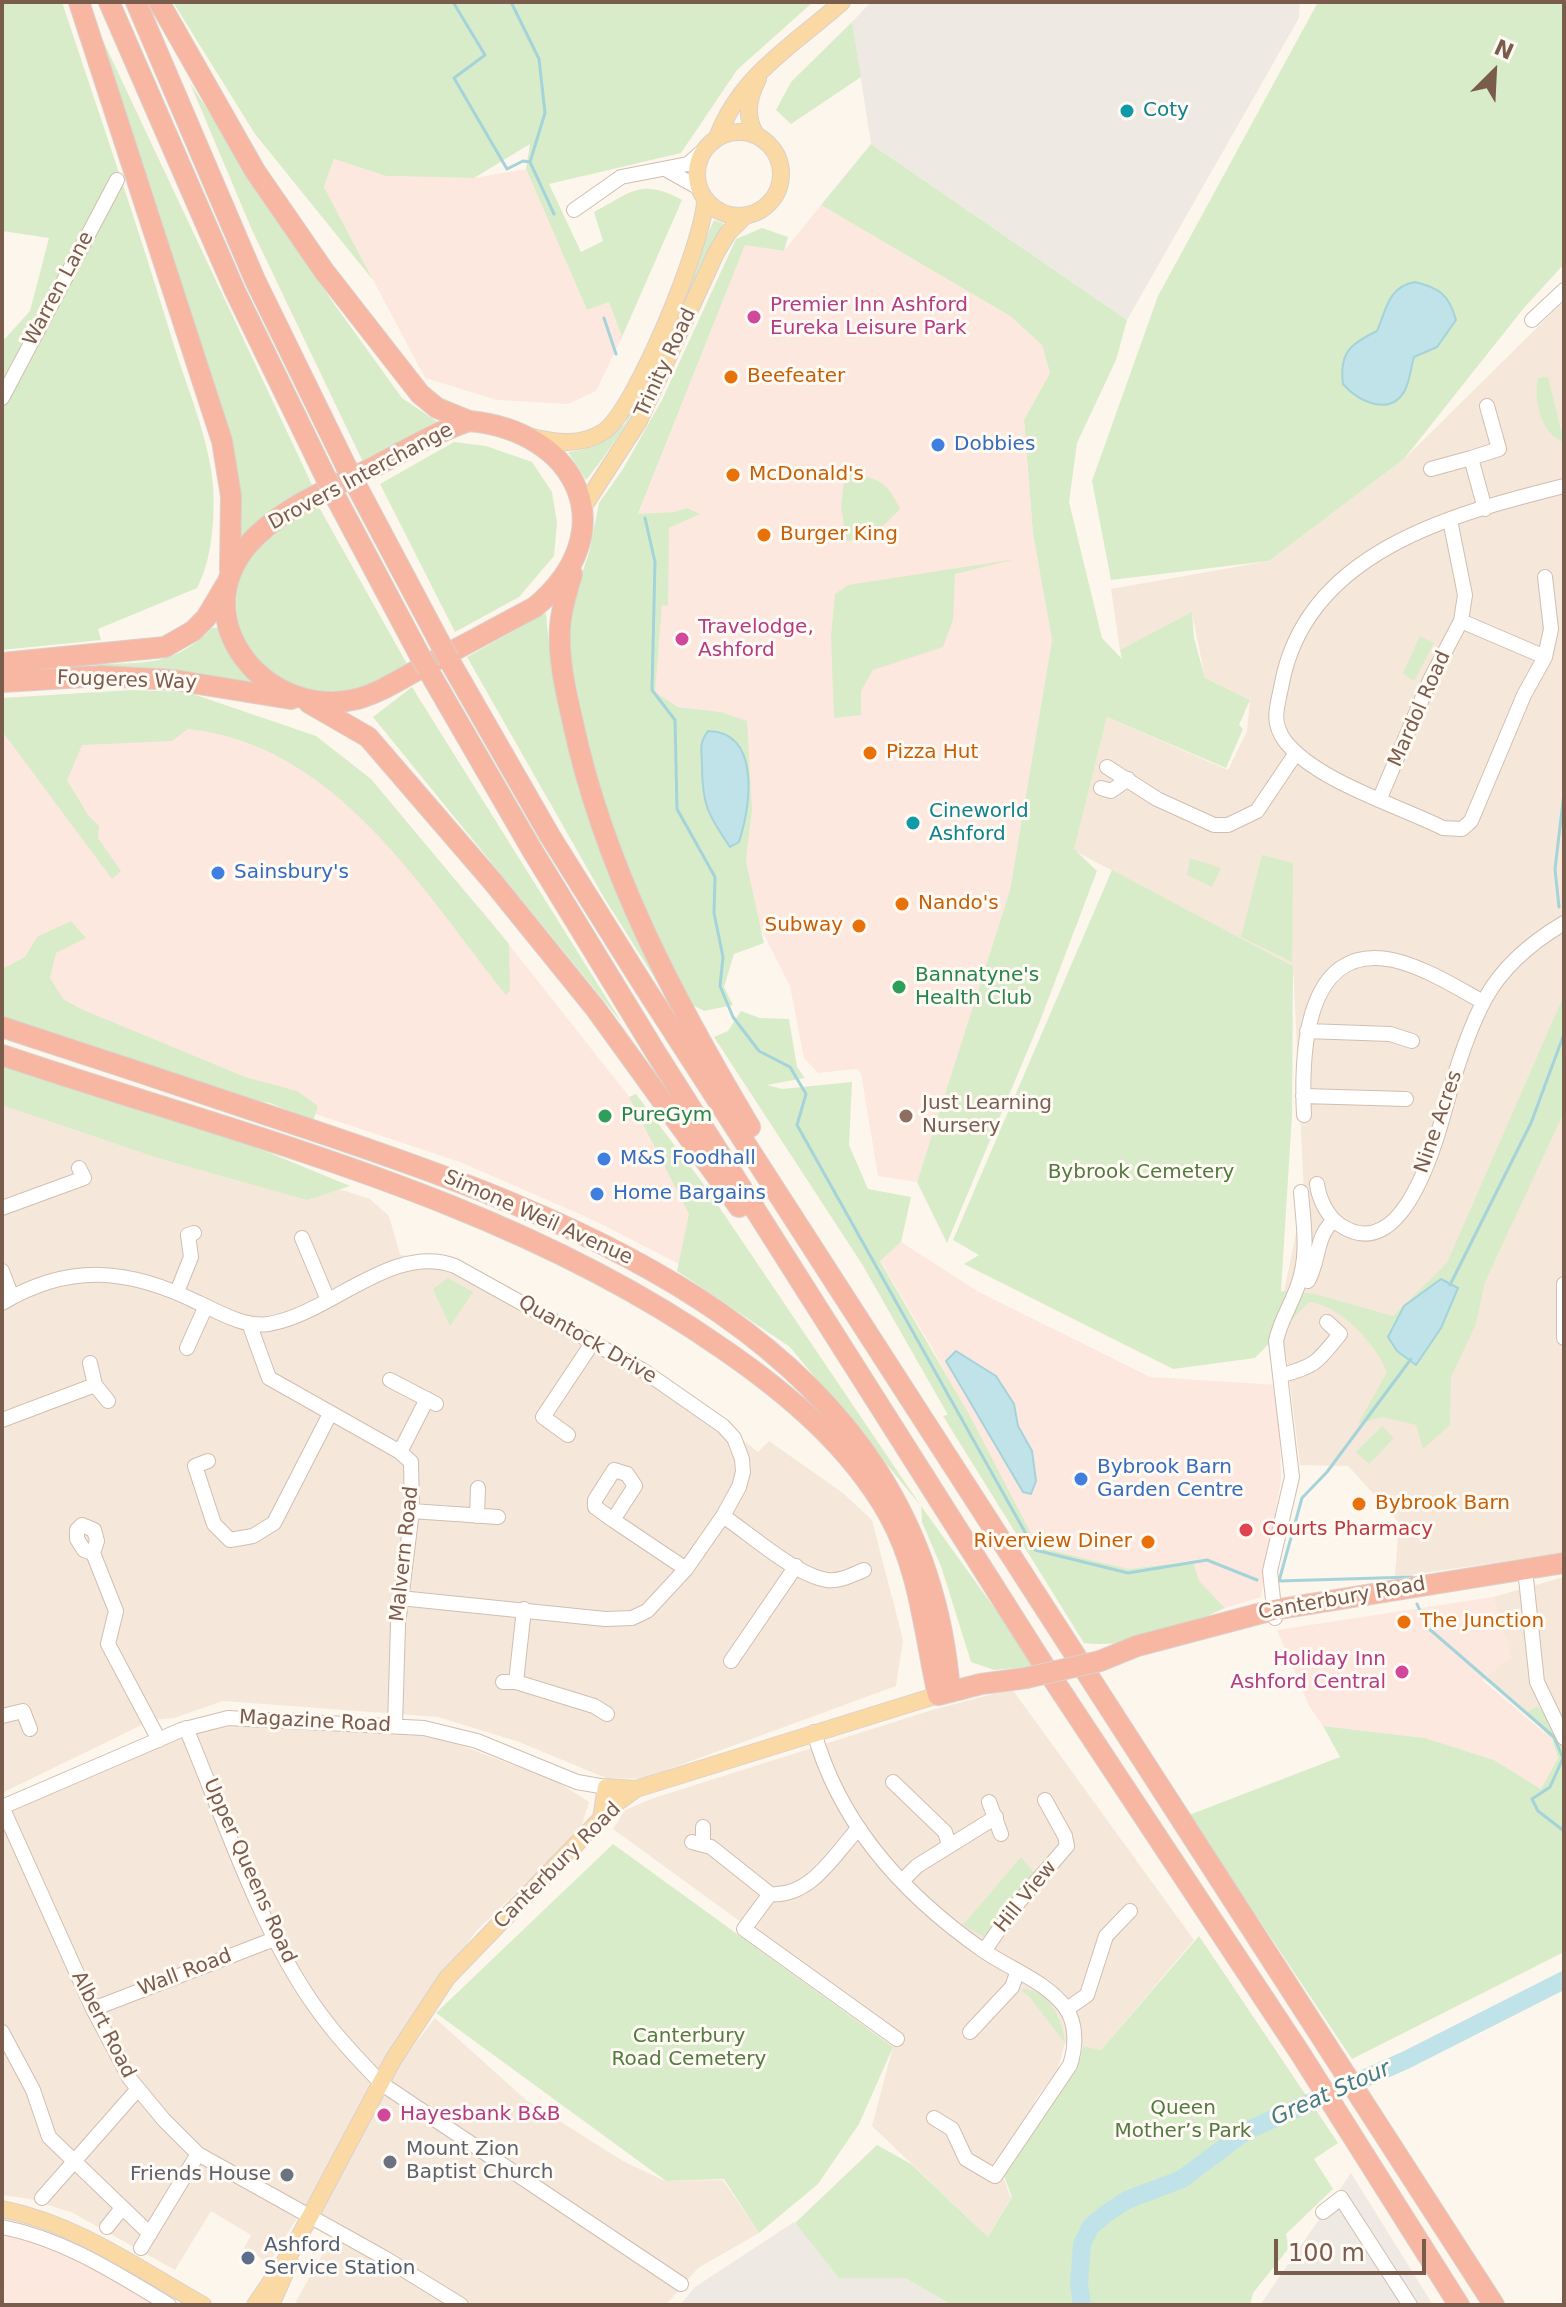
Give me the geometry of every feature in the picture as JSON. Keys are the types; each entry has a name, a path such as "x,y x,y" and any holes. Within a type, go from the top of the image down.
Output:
{"highway":[{"path":"79,2 222,441 233,517 228,625 238,649 251,669 265,681 368,737 595,1008 741,1209 775,1240"},
{"path":"109,2 235,291 330,485 423,662 592,951 1043,1664 1300,2053 1459,2305"},
{"path":"136,2 255,280 350,474 444,651 550,836 937,1445 1324,2037 1494,2305"},
{"path":"159,2 255,171 324,271 420,394 451,415 469,421"},
{"name":"Drovers Interchange","path":"228,578 246,548 285,513 436,434 469,421 500,425 532,437 562,462 579,493 582,509"},
{"path":"582,509 560,631 565,687 587,779 607,843 635,914 710,1060 791,1195 806,1238"},
{"path":"303,700 355,699 376,692 548,597 574,558"},
{"name":"Fougeres Way","path":"2,663 165,647 181,641 206,618 228,578"},
{"name":"Fougeres Way","path":"2,682 101,676 174,680 303,700"},
{"name":"Simone Weil Avenue","path":"2,1027 395,1157 473,1186 599,1242 697,1298 802,1379 846,1424 887,1482 912,1532 938,1604 948,1660 944,1693"},
{"name":"Simone Weil Avenue","path":"2,1055 457,1206 593,1269 700,1332 788,1398 844,1453 870,1486 889,1516 916,1584 944,1693"},
{"name":"Canterbury Road","path":"944,1693 1100,1661 1137,1646 1273,1607 1525,1572 1564,1563"},
{"name":"Canterbury Road","path":"1525,1572 1564,1571"},
{"path":"948,1660 955,1670 981,1684"}],"main road":[{"name":"Trinity Road","path":"532,437 553,442 581,441 614,423 632,394 697,245 702,194 697,165 735,100 766,63 842,2"},
{"name":"Trinity Road","path":"582,509 639,421 728,233 746,215 761,210 771,200 780,178 775,154 751,128 749,107 753,89 766,63"},
{"path":"710,144 731,133 757,136"},
{"path":"702,194 718,211 746,215"},
{"name":"Canterbury Road","path":"255,2305 294,2244 404,2042 447,1978 601,1819 636,1789 944,1693"},
{"path":"601,1819 606,1787"},
{"name":"Magazine Road","path":"606,1787 636,1789"},
{"path":"2,2209 56,2224 98,2242 203,2305"},
{"name":"Canterbury Road","path":"271,2305 289,2269 294,2244"}],"street":[{"path":"574,210 621,177 688,164 710,144"},
{"path":"667,170 702,194"},
{"name":"Warren Lane","path":"2,398 117,180"},
{"path":"1532,320 1564,290"},
{"path":"1431,469 1499,449 1487,406"},
{"path":"1471,458 1485,509"},
{"path":"1545,577 1551,629 1545,657 1524,695 1471,821 1462,829 1443,828 1324,774 1282,738 1274,716 1291,649 1309,616 1361,562 1425,527 1564,486"},
{"name":"Mardol Road","path":"1380,798 1430,680 1461,621 1465,595 1450,520"},
{"path":"1461,621 1545,657"},
{"path":"1107,767 1157,799 1214,825 1228,825 1257,811 1296,753"},
{"path":"1101,788 1111,791 1128,779"},
{"name":"Nine Acres","path":"1333,1221 1353,1231 1375,1232 1400,1215 1435,1146 1468,1038 1483,1002 1507,967 1564,923"},
{"path":"1304,1115 1307,1031 1328,978 1335,970 1361,959 1381,958 1408,965 1483,1002"},
{"path":"1307,1031 1390,1034 1412,1041"},
{"path":"1303,1096 1406,1099"},
{"path":"2,1208 84,1178 79,1168"},
{"path":"1308,1281 1317,1264 1318,1238 1333,1221 1318,1195 1317,1184"},
{"path":"1273,1607 1270,1571 1292,1477 1276,1341 1280,1322 1301,1276 1305,1239 1301,1192"},
{"path":"177,1292 193,1247 187,1235"},
{"path":"302,1238 328,1300"},
{"name":"Quantock Drive","path":"249,1323 267,1325 384,1273 418,1260 433,1259 455,1266 644,1371 734,1438 742,1459 739,1487 686,1569 647,1611 632,1618 605,1619 400,1598"},
{"path":"2,1271 7,1300 70,1277 104,1274 148,1280 249,1323 269,1378 400,1452 431,1402 390,1380"},
{"path":"1564,1287 1564,1338"},
{"path":"187,1348 206,1306"},
{"path":"1282,1375 1305,1370 1320,1359 1340,1334 1327,1322"},
{"path":"568,1435 543,1417 593,1342"},
{"path":"90,1363 95,1385 108,1401"},
{"path":"2,1420 95,1385"},
{"path":"208,1461 195,1466 214,1524 230,1540 253,1536 274,1523 330,1414"},
{"name":"Malvern Road","path":"395,1726 400,1598 412,1511 413,1469 400,1452"},
{"path":"477,1516 478,1488"},
{"path":"412,1511 498,1517"},
{"path":"723,1516 796,1566 825,1580 843,1579 864,1570"},
{"path":"613,1520 686,1569"},
{"path":"93,1553 116,1611 108,1644 159,1740"},
{"path":"731,1661 796,1566"},
{"path":"1525,1572 1537,1682 1564,1738"},
{"path":"524,1609 509,1682 594,1706 607,1714"},
{"path":"2,1716 23,1711 30,1729"},
{"name":"Magazine Road","path":"2,1807 186,1728 228,1718 424,1728 477,1741 577,1782 606,1787"},
{"name":"Upper Queens Road","path":"186,1728 264,1912 313,2004 382,2084 681,2284"},
{"path":"814,1732 837,1798 856,1831 902,1881 984,1951 1043,1986 1067,2009 1074,2028 1074,2052 1070,2065 996,2182 966,2159 952,2129 934,2118"},
{"path":"893,1782 925,1809 945,1832 949,1845"},
{"name":"Hill View","path":"984,1951 1017,1904 1067,1846 1065,1836 1045,1800"},
{"path":"989,1802 1001,1834"},
{"name":"Albert Road","path":"2,1807 93,2009 137,2090 198,2154 383,2257 461,2305"},
{"path":"902,1881 917,1866 996,1817"},
{"path":"703,1827 697,1844 731,1860 770,1894 793,1893 809,1884 856,1831"},
{"path":"770,1894 744,1929 897,2039"},
{"path":"1067,2009 1087,1995 1106,1965 1106,1936 1130,1911"},
{"name":"Wall Road","path":"93,2009 277,1938"},
{"path":"970,2032 1012,1987 1017,1973"},
{"path":"2,2032 33,2090 49,2137 150,2234"},
{"path":"42,2198 137,2090"},
{"path":"141,2248 198,2154"},
{"path":"1323,2212 1341,2198 1410,2305"},
{"path":"107,2227 122,2208"},
{"path":"294,2244 324,2226"},
{"path":"2,2227 56,2242 169,2305"}],"shaded area":[{"path":"871,2 1300,2 1299,18 1127,320 871,144 852,22"},
{"path":"334,159 386,176 474,178 526,169 587,310 609,302 622,337 596,391 568,404 497,400 425,378 324,187"},
{"path":"821,205 1010,316 1042,345 1050,373 1024,420 1033,534 1052,640 1010,890 917,1182 878,1176 861,1073 856,1069 818,1073 804,1058 790,986 759,925 746,861 752,810 721,712 678,707 655,692 655,604 638,515 745,244 784,251"},
{"path":"1564,301 1564,1553 1395,1577 1399,1523 1390,1512 1348,1466 1300,1465 1287,1360 1277,1326 1304,1193 1293,966 1073,850 1107,717 1228,770 1247,731 1250,700 1205,678 1192,613 1120,650 1111,589 1269,561 1404,459"},
{"path":"208,712 338,764 484,913 714,1204 685,1267 591,1219 460,1162 2,1010 2,718"},
{"path":"2,1081 370,1199 389,1216 400,1255 440,1258 728,1428 758,1452 769,1441 843,1493 872,1520 903,1640 896,1686 642,1779 606,1778 519,1742 438,1717 223,1701 174,1718 152,1720 2,1793"},
{"path":"901,1242 979,1292 1150,1377 1279,1385 1281,1480 1261,1597 1225,1608 1198,1581 1192,1561 1129,1569 1038,1547 931,1346 880,1260"},
{"path":"1564,1577 1564,1730 1537,1706 1526,1713 1485,1676 1511,1658 1493,1597"},
{"path":"1493,1597 1511,1658 1482,1680 1552,1739 1558,1759 1541,1789 1494,1760 1425,1738 1323,1726 1309,1706 1277,1630"},
{"path":"1012,1689 1194,1940 1101,2050 1065,2043 1057,2072 1037,2097 1024,2124 997,2161 1011,2198 988,2237 872,2126 896,2035 613,1829 625,1810 654,1798 932,1710"},
{"path":"254,1725 409,1732 457,1744 556,1781 589,1802 580,1831 476,1931 382,2064 321,2180 269,2263 244,2248 251,2235 211,2211 175,2270 73,2213 30,2199 2,2195 2,1811 196,1728"},
{"path":"435,2018 526,2100 623,2161 665,2181 723,2180 759,2233 698,2268 666,2305 294,2305 332,2237 319,2213 396,2069"},
{"path":"1351,2173 1433,2305 1260,2305"},
{"path":"2,2220 56,2235 96,2254 178,2305 2,2305"},
{"path":"794,2222 839,2277 905,2278 952,2305 680,2305 695,2287"}],"green space":[{"path":"2,2 62,2 202,430 211,467 214,498 209,552 197,588 98,629 101,640 2,650 2,342 30,311 49,238 2,231"},
{"path":"173,2 813,2 737,70 681,153 549,184 581,252 603,241 594,212 618,199 646,189 668,193 682,200 622,337 609,302 587,310 526,169 530,144 474,178 386,176 334,159 324,187 373,280 255,134"},
{"path":"1318,2 1564,2 1564,264 1523,309 1404,459 1269,561 1111,580 1092,481 1158,296"},
{"path":"852,22 861,77 791,124 776,110 791,82"},
{"path":"99,32 313,487 245,536 237,536"},
{"path":"190,83 332,301 402,398 439,423 363,462 252,230"},
{"path":"871,144 1127,320 1116,360 1077,443 1069,502 1102,638 1122,659 1120,650 1192,612 1194,638 1205,678 1250,700 1239,725 1243,729 1226,768 1107,717 1074,849 1097,871 1040,1021 947,1243 917,1182 1010,890 1052,640 1033,534 1024,420 1050,373 1042,345 1010,316 821,205"},
{"path":"714,220 727,225 680,324 628,421 586,480 568,452 599,443 625,423"},
{"path":"762,228 788,237 784,251 745,245 638,514 675,512 687,508 700,514 669,528 668,606 662,605 655,692 678,707 721,712 747,721 752,810 746,861 764,943 734,954 724,987 733,1005 704,1011 685,1001 642,912 593,773 568,643 569,611 589,553 599,503 623,469 662,400 736,239"},
{"path":"1548,377 1564,442 1550,432 1540,415 1538,378"},
{"path":"454,442 486,446 532,462 552,492 557,523 554,556 519,597 455,632 380,484"},
{"path":"845,473 879,482 890,491 900,509 876,531 847,541 841,508"},
{"path":"322,504 320,509 407,664 372,684 343,692 302,689 269,675 247,647 237,611 241,574 256,549 282,526"},
{"path":"1016,559 955,574 953,620 943,647 873,670 861,691 861,715 834,718 831,637 835,594 848,585"},
{"path":"546,613 552,664 576,762 592,810 668,999 603,896 467,657"},
{"path":"221,627 232,657 262,688 97,669 96,664 144,662 172,656 185,650 212,628"},
{"path":"1420,636 1434,643 1414,681 1403,673"},
{"path":"412,687 622,1023 373,717"},
{"path":"131,690 187,692 316,736 371,779 509,944 510,990 506,995 442,911 371,828 332,792 288,762 241,740 188,729 172,741 82,745 67,780 88,815 99,826 98,838 121,871 112,879 2,731 2,698"},
{"path":"1262,855 1293,863 1292,962 1241,937"},
{"path":"1190,858 1221,868 1212,887 1187,875"},
{"name":"Bybrook Cemetery","path":"1112,870 1293,966 1292,1115 1281,1291 1315,1294 1393,1316 1447,1263 1564,995 1564,1112 1485,1282 1476,1324 1451,1377 1450,1425 1423,1449 1416,1425 1382,1417 1358,1424 1387,1372 1366,1338 1344,1318 1321,1305 1309,1302 1255,1358 1173,1369 964,1264 979,1255 953,1240"},
{"path":"71,921 86,938 56,953 50,978 63,999 245,1077 297,1091 318,1106 313,1121 270,1103 235,1097 2,1018 2,969 25,957 37,937"},
{"path":"741,1011 760,1018 789,1019 797,1067 805,1078 767,1085 782,1089 852,1082 849,1145 868,1189 911,1197 901,1242 880,1261 970,1416 1038,1547 1129,1569 1193,1561 1199,1581 1225,1608 1138,1640 1084,1643 943,1416 948,1415 862,1264 714,1037 728,1031"},
{"path":"2,1065 221,1133 350,1186 307,1200 158,1158 2,1105"},
{"path":"636,1094 705,1186 921,1506 790,1347 677,1271 689,1214 629,1097"},
{"path":"448,1278 473,1292 450,1326 433,1289"},
{"path":"1382,1426 1394,1438 1369,1464 1356,1452"},
{"path":"921,1506 1036,1666 994,1670 971,1662 942,1569 922,1522"},
{"path":"1537,1706 1550,1718 1564,1744 1564,1952 1352,2059 1189,1815 1340,1757 1323,1726 1425,1738 1494,1760 1541,1789 1558,1758 1552,1739 1526,1713"},
{"name":"Canterbury Road Cemetery","path":"613,1844 893,2047 859,2124 818,2184 759,2233 724,2179 666,2181 436,2013"},
{"path":"1021,1857 1035,1874 990,1933 984,1937 963,1925"},
{"name":"Queen Mother’s Park","path":"1199,1936 1338,2143 1314,2159 1333,2189 1286,2234 1289,2248 1253,2293 1250,2305 952,2305 905,2278 839,2278 795,2223 877,2145 911,2164 988,2237 1012,2197 1004,2176 1046,2109 1072,2077 1083,2046 1101,2050"},
{"path":"1024,1989 1041,1995 1053,2008 1065,2043 1028,1995 1021,1991"}],"water":[{"path":"1415,282 1442,294 1456,320 1437,347 1414,357 1406,388 1400,397 1384,405 1366,401 1343,384 1345,357 1353,345 1377,331 1394,294"},
{"path":"708,731 725,735 737,744 748,774 743,827 739,842 730,847 711,817 705,800 701,748"},
{"path":"1441,1279 1458,1288 1441,1328 1416,1365 1397,1351 1388,1337 1404,1306"},
{"path":"956,1351 996,1376 1014,1404 1018,1426 1032,1451 1036,1481 1031,1494 1023,1492 946,1361"}],"waterway":[{"path":"453,2 485,55 454,78 507,169 523,161 530,162"},
{"path":"511,2 539,59 545,113 530,162 554,214"},
{"path":"604,318 616,354"},
{"path":"645,518 655,562 652,690 675,720 677,809 715,877 714,913 723,957 720,986 733,1017 759,1051 790,1067 806,1094 797,1125 1035,1550 1128,1573 1207,1560 1257,1580"},
{"path":"1564,754 1564,766"},
{"path":"1559,907 1555,869 1564,793"},
{"path":"1450,1285 1531,1123 1564,1034"},
{"path":"1411,1359 1327,1472 1302,1498 1279,1581 1412,1577"},
{"path":"1417,1604 1427,1627 1554,1737 1563,1758 1550,1787 1532,1799 1538,1811 1564,1831"},
{"name":"Great Stour","path":"1082,2305 1079,2284 1082,2244 1091,2226 1107,2213 1127,2200 1182,2179 1246,2131 1406,2060 1564,1980"}],"place":[{"name":"Coty","path":"1127,111"},
{"name":"Premier Inn Ashford Eureka Leisure Park","path":"754,317"},
{"name":"Beefeater","path":"731,377"},
{"name":"Dobbies","path":"938,445"},
{"name":"McDonald's","path":"733,475"},
{"name":"Burger King","path":"764,535"},
{"name":"Travelodge, Ashford","path":"682,639"},
{"name":"Pizza Hut","path":"870,753"},
{"name":"Cineworld Ashford","path":"913,823"},
{"name":"Sainsbury's","path":"218,873"},
{"name":"Nando's","path":"902,904"},
{"name":"Subway","path":"859,926"},
{"name":"Bannatyne's Health Club","path":"899,987"},
{"name":"PureGym","path":"605,1116"},
{"name":"Just Learning Nursery","path":"906,1116"},
{"name":"M&S Foodhall","path":"604,1159"},
{"name":"Home Bargains","path":"597,1194"},
{"name":"Bybrook Barn Garden Centre","path":"1081,1479"},
{"name":"Bybrook Barn","path":"1359,1504"},
{"name":"Courts Pharmacy","path":"1246,1530"},
{"name":"Riverview Diner","path":"1148,1542"},
{"name":"The Junction","path":"1404,1622"},
{"name":"Holiday Inn Ashford Central","path":"1402,1672"},
{"name":"Hayesbank B&B","path":"384,2115"},
{"name":"Mount Zion Baptist Church","path":"390,2162"},
{"name":"Friends House","path":"287,2175"},
{"name":"Ashford Service Station","path":"248,2258"}]}
